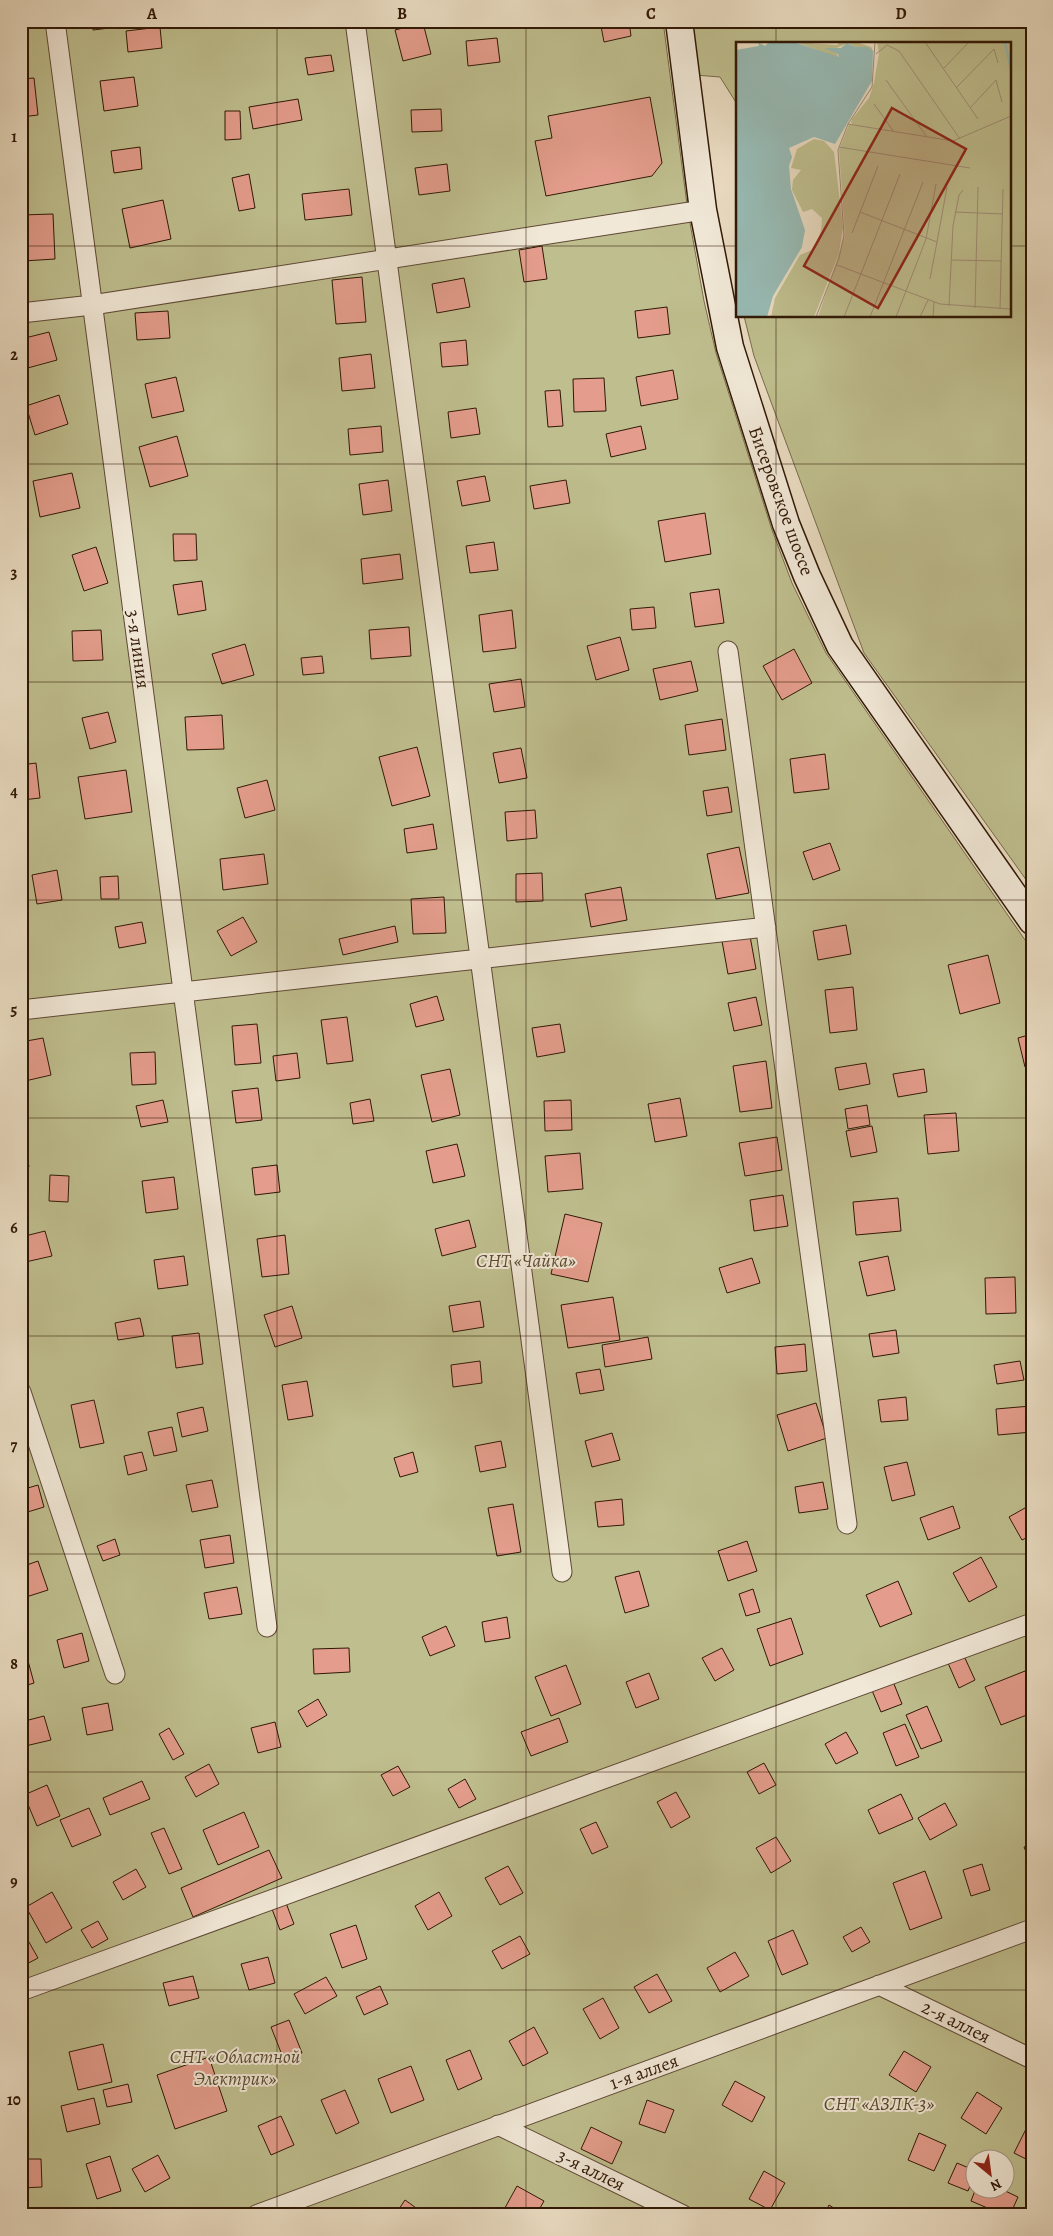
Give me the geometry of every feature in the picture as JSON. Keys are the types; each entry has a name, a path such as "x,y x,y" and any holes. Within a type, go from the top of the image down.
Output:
{"main road":[{"name":"Бисеровское шоссе","path":"679,21 703,210 730,347 786,524 807,576 840,646 1032,921"}],"street":[{"name":"3-я линия","path":"55,21 267,1627"},
{"path":"355,21 562,1572"},
{"path":"21,313 92,305 703,210"},
{"path":"728,651 847,1524"},
{"path":"21,1010 766,927"},
{"path":"21,1392 115,1674"},
{"path":"21,1992 1032,1623"},
{"name":"1-я аллея","path":"256,2215 1032,1929"},
{"name":"2-я аллея","path":"879,1985 1032,2059"},
{"name":"3-я аллея","path":"498,2125 683,2215"}],"green space":[{"name":"СНТ «Чайка»","path":"21,21 663,21 688,212 704,301 716,353 772,530 792,583 826,653 1032,950 1032,2215 21,2215"},
{"path":"689,21 1032,21 1032,888 864,653 754,356 744,318 1010,318 1010,42 736,42 736,102 720,77 695,75"}],"building":[{"path":"21,21 27,21 26,45 21,45"},
{"path":"92,21 125,21 126,26 93,30"},
{"path":"139,21 159,21 160,25 139,27"},
{"path":"600,21 629,21 631,36 604,42"},
{"path":"423,23 431,54 403,61 395,30"},
{"path":"160,27 162,48 128,52 126,31"},
{"path":"497,38 500,62 468,66 466,41"},
{"path":"331,55 334,71 308,75 305,58"},
{"path":"134,77 138,106 104,111 100,81"},
{"path":"34,78 38,115 21,117 21,79"},
{"path":"650,97 662,163 652,176 546,196 535,141 552,138 548,116"},
{"path":"298,99 302,120 253,129 249,107"},
{"path":"441,109 442,131 412,132 411,110"},
{"path":"225,111 240,111 241,139 225,140"},
{"path":"140,147 142,169 114,173 111,151"},
{"path":"447,164 450,191 419,195 415,168"},
{"path":"249,174 255,208 239,211 232,178"},
{"path":"349,189 352,215 305,220 302,194"},
{"path":"163,200 171,239 130,248 122,209"},
{"path":"53,214 55,259 23,261 21,215"},
{"path":"542,246 547,279 524,282 519,250"},
{"path":"362,277 366,322 336,324 332,280"},
{"path":"464,278 470,307 437,313 432,284"},
{"path":"667,307 670,334 638,338 635,311"},
{"path":"168,311 170,338 137,340 135,313"},
{"path":"49,332 57,360 24,369 21,358 21,339"},
{"path":"466,340 468,365 442,367 440,343"},
{"path":"371,354 375,388 342,391 339,358"},
{"path":"673,370 678,399 641,406 636,377"},
{"path":"176,377 184,411 152,418 145,384"},
{"path":"604,378 606,411 574,412 573,379"},
{"path":"560,390 563,426 548,427 545,391"},
{"path":"59,395 68,424 35,435 26,406"},
{"path":"476,408 480,434 451,438 448,412"},
{"path":"381,426 383,452 350,455 348,429"},
{"path":"641,426 646,449 611,457 606,434"},
{"path":"177,436 188,476 150,487 139,447"},
{"path":"72,473 80,508 40,517 33,481"},
{"path":"485,476 490,501 462,506 457,481"},
{"path":"388,480 392,511 363,515 359,484"},
{"path":"566,480 570,503 534,509 530,486"},
{"path":"705,513 711,554 665,562 658,521"},
{"path":"173,534 196,534 197,560 174,561"},
{"path":"494,542 498,570 470,573 466,546"},
{"path":"96,547 108,583 84,591 72,555"},
{"path":"400,554 403,579 363,584 361,559"},
{"path":"202,581 206,610 178,615 173,585"},
{"path":"719,589 724,623 695,627 690,593"},
{"path":"654,607 656,628 632,630 630,609"},
{"path":"512,610 516,648 483,652 479,615"},
{"path":"409,627 411,656 371,659 369,630"},
{"path":"101,630 103,660 73,661 72,631"},
{"path":"620,637 629,670 596,680 587,646"},
{"path":"245,644 254,675 222,684 212,654"},
{"path":"794,649 812,683 782,700 763,666"},
{"path":"322,656 324,673 303,675 301,658"},
{"path":"691,661 698,691 660,700 653,669"},
{"path":"521,679 525,707 494,712 489,684"},
{"path":"108,712 116,742 90,749 82,718"},
{"path":"222,715 224,749 187,750 185,717"},
{"path":"722,719 726,750 689,755 685,725"},
{"path":"417,747 430,796 392,806 379,757"},
{"path":"521,748 527,778 499,783 493,753"},
{"path":"825,754 829,789 794,793 790,759"},
{"path":"36,763 40,798 22,800 21,765"},
{"path":"126,770 132,812 85,819 78,777"},
{"path":"267,780 275,810 245,818 237,788"},
{"path":"728,787 732,812 707,816 703,791"},
{"path":"535,810 537,838 507,841 505,812"},
{"path":"433,824 437,849 407,853 404,829"},
{"path":"830,843 840,870 813,880 803,852"},
{"path":"739,847 749,893 716,899 707,854"},
{"path":"264,854 268,884 223,890 220,859"},
{"path":"23,870 27,903 21,904 21,871"},
{"path":"57,870 62,900 37,904 32,875"},
{"path":"542,873 543,901 516,902 516,874"},
{"path":"118,876 119,899 101,899 100,877"},
{"path":"621,887 627,920 591,927 585,894"},
{"path":"444,897 446,933 413,934 411,899"},
{"path":"243,917 257,942 231,956 217,931"},
{"path":"142,922 146,943 119,948 115,927"},
{"path":"846,925 851,954 818,960 813,931"},
{"path":"395,926 398,942 343,955 339,939"},
{"path":"750,936 756,969 728,974 722,941"},
{"path":"988,955 1000,1003 960,1014 948,965"},
{"path":"853,987 857,1030 830,1033 825,990"},
{"path":"437,996 444,1020 416,1027 410,1004"},
{"path":"756,997 762,1025 734,1031 728,1003"},
{"path":"347,1017 353,1061 327,1064 321,1020"},
{"path":"257,1024 261,1063 235,1065 232,1026"},
{"path":"560,1024 565,1052 537,1057 532,1028"},
{"path":"1032,1034 1032,1065 1025,1067 1018,1038"},
{"path":"43,1038 51,1075 25,1081 21,1062 21,1042"},
{"path":"155,1052 156,1084 132,1085 130,1053"},
{"path":"297,1053 300,1078 276,1081 273,1056"},
{"path":"766,1061 772,1108 740,1112 733,1066"},
{"path":"866,1063 870,1084 839,1090 835,1068"},
{"path":"450,1069 460,1115 432,1122 421,1075"},
{"path":"924,1069 927,1092 898,1097 893,1074"},
{"path":"258,1088 262,1120 236,1123 232,1091"},
{"path":"680,1098 687,1136 655,1142 648,1104"},
{"path":"370,1099 374,1121 353,1124 350,1103"},
{"path":"163,1100 168,1122 141,1127 136,1106"},
{"path":"571,1100 572,1130 545,1131 544,1101"},
{"path":"867,1105 870,1125 848,1129 845,1109"},
{"path":"956,1113 959,1151 928,1154 924,1115"},
{"path":"872,1126 877,1152 851,1157 846,1131"},
{"path":"777,1137 782,1170 745,1176 739,1143"},
{"path":"21,1144 25,1144 29,1167 21,1169"},
{"path":"457,1144 465,1176 433,1183 426,1151"},
{"path":"580,1153 583,1189 548,1192 545,1156"},
{"path":"277,1165 280,1192 255,1195 252,1168"},
{"path":"50,1175 69,1176 68,1202 49,1201"},
{"path":"174,1177 178,1209 146,1213 142,1181"},
{"path":"783,1195 788,1226 754,1231 750,1200"},
{"path":"898,1198 901,1231 856,1235 853,1202"},
{"path":"565,1214 602,1223 588,1282 551,1274"},
{"path":"469,1220 476,1247 442,1256 435,1229"},
{"path":"45,1231 52,1256 21,1263 21,1237"},
{"path":"285,1235 289,1274 262,1277 257,1239"},
{"path":"184,1256 188,1285 158,1289 154,1260"},
{"path":"888,1256 895,1290 867,1296 859,1262"},
{"path":"752,1258 760,1283 727,1293 719,1268"},
{"path":"1015,1277 1016,1313 986,1314 985,1278"},
{"path":"613,1297 620,1340 568,1348 561,1305"},
{"path":"480,1301 484,1327 453,1332 449,1306"},
{"path":"292,1306 302,1338 275,1347 264,1315"},
{"path":"140,1318 144,1336 118,1340 115,1323"},
{"path":"896,1330 899,1353 873,1357 869,1334"},
{"path":"199,1333 203,1364 176,1368 172,1336"},
{"path":"648,1337 652,1359 605,1367 602,1345"},
{"path":"805,1344 807,1371 777,1374 775,1347"},
{"path":"480,1361 482,1383 453,1387 451,1365"},
{"path":"1020,1361 1024,1380 997,1384 994,1365"},
{"path":"600,1369 604,1390 580,1394 576,1373"},
{"path":"307,1381 313,1416 288,1420 282,1385"},
{"path":"906,1397 908,1420 881,1422 878,1400"},
{"path":"94,1400 104,1443 80,1448 71,1405"},
{"path":"816,1403 827,1438 788,1451 777,1415"},
{"path":"1031,1406 1032,1432 998,1435 996,1409"},
{"path":"203,1407 208,1431 182,1437 177,1413"},
{"path":"172,1427 177,1451 154,1456 148,1432"},
{"path":"612,1433 620,1460 592,1467 585,1441"},
{"path":"501,1441 506,1467 480,1472 475,1446"},
{"path":"142,1452 147,1470 128,1475 124,1456"},
{"path":"413,1452 418,1472 400,1477 394,1458"},
{"path":"907,1462 915,1495 892,1501 884,1467"},
{"path":"212,1480 218,1507 192,1512 186,1485"},
{"path":"823,1482 828,1509 799,1513 795,1487"},
{"path":"38,1485 44,1507 21,1514 21,1490"},
{"path":"622,1499 624,1525 598,1527 595,1502"},
{"path":"513,1504 521,1552 497,1556 488,1508"},
{"path":"1032,1504 1032,1535 1022,1540 1009,1517"},
{"path":"953,1506 960,1528 928,1540 920,1518"},
{"path":"230,1535 234,1563 205,1568 200,1540"},
{"path":"115,1539 120,1555 103,1561 97,1546"},
{"path":"747,1541 757,1571 728,1581 718,1551"},
{"path":"981,1557 997,1587 969,1602 953,1573"},
{"path":"38,1561 48,1590 23,1598 21,1567"},
{"path":"639,1571 649,1606 625,1613 615,1577"},
{"path":"898,1581 912,1614 880,1627 866,1595"},
{"path":"237,1587 242,1614 209,1619 204,1593"},
{"path":"753,1589 760,1612 746,1616 739,1594"},
{"path":"507,1617 510,1638 485,1642 482,1622"},
{"path":"791,1618 803,1654 770,1666 757,1629"},
{"path":"446,1626 455,1646 430,1656 422,1637"},
{"path":"82,1633 89,1661 64,1668 57,1640"},
{"path":"21,1635 34,1683 21,1687"},
{"path":"349,1648 350,1672 314,1674 313,1649"},
{"path":"722,1648 734,1670 715,1681 702,1658"},
{"path":"964,1656 975,1680 959,1688 948,1663"},
{"path":"566,1665 581,1704 551,1716 535,1677"},
{"path":"1025,1671 1032,1686 1032,1713 1001,1725 985,1687"},
{"path":"649,1673 659,1699 636,1708 626,1682"},
{"path":"892,1679 902,1704 881,1712 871,1688"},
{"path":"318,1699 327,1715 307,1727 298,1711"},
{"path":"108,1703 113,1730 87,1735 82,1708"},
{"path":"927,1706 942,1741 921,1749 906,1715"},
{"path":"44,1716 51,1740 21,1747 21,1722"},
{"path":"559,1718 568,1742 531,1756 521,1732"},
{"path":"275,1722 281,1747 258,1753 251,1728"},
{"path":"905,1724 919,1757 896,1766 883,1733"},
{"path":"169,1728 184,1754 173,1760 159,1734"},
{"path":"846,1732 858,1753 836,1764 825,1744"},
{"path":"764,1763 776,1785 759,1794 747,1772"},
{"path":"209,1764 219,1784 196,1797 185,1777"},
{"path":"398,1766 410,1787 393,1796 381,1775"},
{"path":"465,1779 476,1799 459,1808 448,1789"},
{"path":"142,1781 150,1799 110,1815 103,1798"},
{"path":"47,1785 60,1816 37,1826 24,1795"},
{"path":"676,1792 690,1817 671,1828 657,1802"},
{"path":"901,1794 913,1819 879,1834 868,1810"},
{"path":"945,1803 957,1825 930,1840 918,1818"},
{"path":"89,1808 101,1835 72,1847 60,1820"},
{"path":"244,1812 259,1847 218,1865 203,1830"},
{"path":"596,1822 608,1847 592,1854 580,1829"},
{"path":"164,1828 182,1869 169,1874 151,1833"},
{"path":"776,1837 791,1861 771,1873 756,1848"},
{"path":"1032,1844 1032,1866 1024,1847"},
{"path":"269,1850 282,1878 193,1917 181,1888"},
{"path":"982,1864 990,1890 971,1896 963,1870"},
{"path":"508,1866 523,1893 500,1905 485,1878"},
{"path":"136,1869 146,1887 123,1900 113,1882"},
{"path":"925,1871 942,1918 910,1930 893,1883"},
{"path":"52,1892 72,1928 46,1943 26,1907"},
{"path":"439,1892 452,1916 428,1930 415,1906"},
{"path":"286,1903 294,1924 280,1930 272,1909"},
{"path":"98,1921 108,1939 92,1948 81,1930"},
{"path":"356,1925 367,1959 342,1968 330,1934"},
{"path":"861,1927 870,1942 852,1952 843,1937"},
{"path":"21,1928 38,1958 21,1967"},
{"path":"793,1930 808,1964 782,1975 768,1941"},
{"path":"520,1936 530,1954 502,1969 492,1951"},
{"path":"735,1952 749,1976 720,1992 707,1968"},
{"path":"268,1957 275,1983 249,1990 241,1964"},
{"path":"657,1974 672,2001 649,2013 634,1987"},
{"path":"193,1976 199,1998 169,2006 163,1983"},
{"path":"326,1977 337,1996 305,2014 294,1994"},
{"path":"380,1986 388,2004 364,2015 356,1997"},
{"path":"603,1998 619,2028 600,2039 583,2009"},
{"path":"289,2020 302,2053 284,2060 271,2027"},
{"path":"534,2027 548,2053 523,2066 509,2041"},
{"path":"103,2044 112,2082 78,2090 69,2052"},
{"path":"470,2050 482,2079 458,2090 446,2060"},
{"path":"904,2051 931,2067 916,2092 889,2075"},
{"path":"209,2057 227,2111 175,2129 157,2075"},
{"path":"411,2066 424,2100 391,2113 378,2079"},
{"path":"735,2081 765,2097 752,2122 722,2105"},
{"path":"128,2084 132,2102 107,2107 103,2090"},
{"path":"345,2090 359,2123 336,2134 321,2100"},
{"path":"977,2092 1002,2108 986,2134 961,2118"},
{"path":"94,2098 100,2124 67,2132 61,2106"},
{"path":"647,2100 674,2110 665,2133 639,2124"},
{"path":"281,2116 294,2145 271,2155 258,2126"},
{"path":"1032,2117 1032,2162 1016,2154 1016,2149"},
{"path":"591,2127 622,2142 612,2164 581,2149"},
{"path":"919,2133 946,2145 934,2171 908,2160"},
{"path":"158,2155 170,2178 145,2192 132,2169"},
{"path":"110,2156 121,2191 97,2199 86,2164"},
{"path":"21,2159 41,2159 42,2187 22,2188"},
{"path":"957,2163 966,2167 966,2190 948,2183"},
{"path":"764,2171 785,2183 770,2210 749,2199"},
{"path":"517,2186 544,2201 536,2215 501,2215"},
{"path":"1018,2197 1010,2215 1004,2215 971,2201 972,2198"},
{"path":"405,2200 426,2215 395,2215"},
{"path":"829,2205 845,2215 824,2215"}],"park label":[{"name":"СНТ «Областной Электрик»","path":"235,2068"},
{"name":"СНТ «АЗЛК-3»","path":"879,2104"}]}
